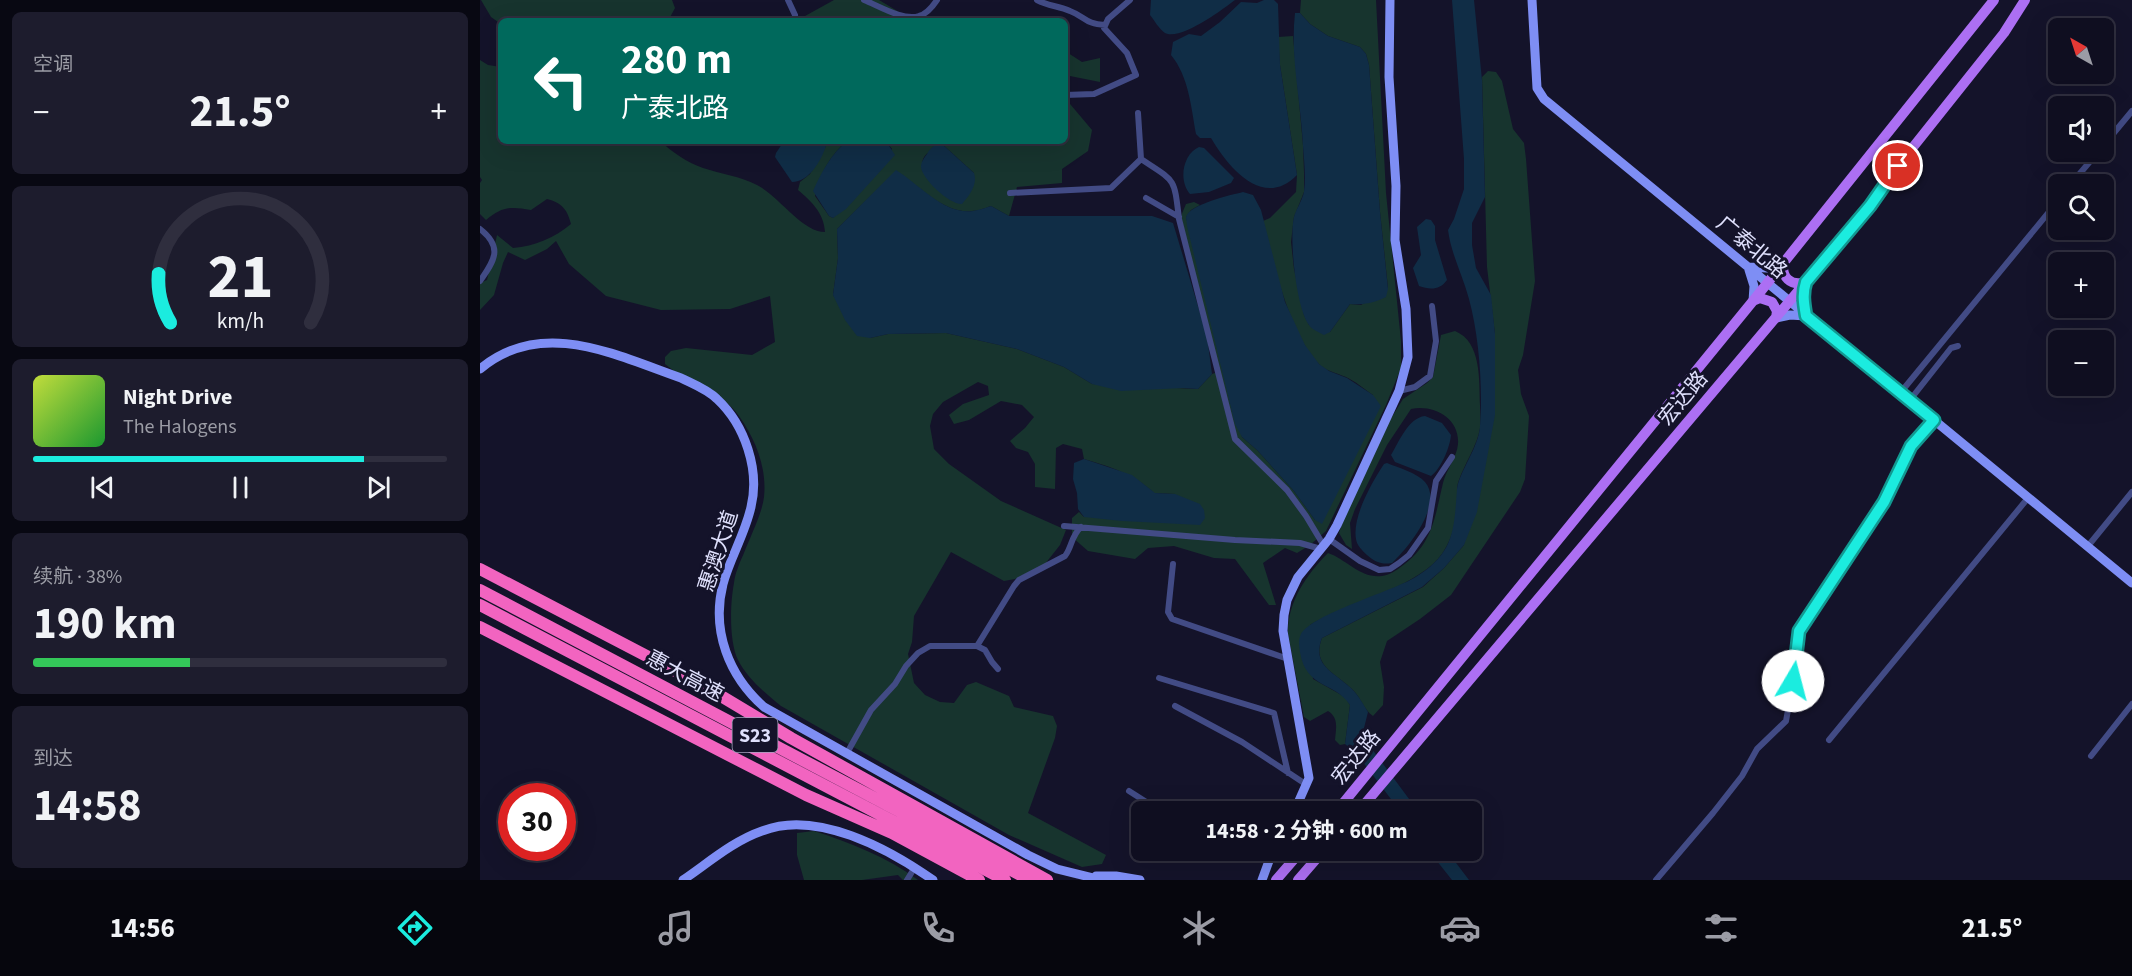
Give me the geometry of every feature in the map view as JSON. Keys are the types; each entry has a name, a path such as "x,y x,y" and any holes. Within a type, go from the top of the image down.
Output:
{"highway":[{"path":"480,569 706,687 791,738 1047,880"},
{"name":"惠大高速","path":"480,590 1030,880"},
{"name":"惠大高速","path":"480,605 1005,880"},
{"path":"480,627 806,795 892,833 979,880"}],"main road":[{"name":"宏达路","path":"1345,801 1753,301 1994,0"},
{"name":"宏达路","path":"1367,801 1870,206 1898,166 2004,33 2025,0"},
{"path":"1784,261 1782,269 1787,279 1796,284 1806,282"},
{"path":"1753,301 1764,298 1772,302 1776,307 1776,318"},
{"path":"1276,880 1292,861"},
{"path":"1298,880 1314,861"}],"street":[{"path":"788,0 795,15"},
{"path":"864,0 902,18 919,16 938,0"},
{"path":"1037,0 1070,11 1092,24 1105,25"},
{"path":"1068,95 1094,94 1136,75 1127,53 1104,28 1108,19 1130,0"},
{"path":"1299,801 1309,778 1283,631 1287,600 1298,577 1324,545 1400,391 1408,357 1406,309 1395,240 1396,186 1389,78 1390,0"},
{"name":"广泰北路","path":"1533,0 1537,88 1544,99 2132,583"},
{"path":"2114,133 2132,111"},
{"path":"1010,193 1111,188 1141,159 1138,113"},
{"path":"1141,159 1169,177 1176,187 1179,217 1235,439 1287,490 1324,545"},
{"path":"2079,174 2090,162"},
{"path":"1146,198 1179,217"},
{"path":"1901,392 2048,213"},
{"path":"480,229 494,243 495,252 492,264 480,281"},
{"path":"1753,301 1754,286 1748,267 1767,268 1784,261"},
{"path":"1776,318 1806,316 1803,297 1806,282"},
{"path":"1400,391 1415,387 1430,376 1436,341 1432,306"},
{"name":"惠澳大道","path":"480,369 497,356 521,345 561,342 581,345 681,378 717,398 743,438 753,470 754,485 751,508 723,583 719,622 725,653 731,666 756,700 764,707 1028,855 1057,869 1088,876"},
{"path":"1910,400 1951,348 1958,346"},
{"path":"1656,880 1742,776 1757,749 1786,721 1797,660 1799,631 1884,502 1911,446 1934,420"},
{"path":"1064,526 1324,545 1379,570 1390,569 1409,555 1428,528 1436,481 1452,457"},
{"path":"2088,546 2132,492"},
{"path":"1829,740 2028,498"},
{"path":"977,646 1019,580 1065,556 1069,551 1070,541 1081,527"},
{"path":"1173,564 1168,612 1172,619 1288,659"},
{"path":"847,753 871,710 895,684 906,666 918,653 930,646 977,646 985,650 998,669"},
{"path":"1159,678 1274,712 1288,773"},
{"path":"2091,756 2132,704"},
{"path":"1175,706 1242,742 1307,785"},
{"path":"1129,791 1145,801"},
{"path":"683,880 746,838 782,825 828,827 876,847 915,867 933,880"},
{"path":"1262,880 1269,861"},
{"path":"907,880 915,867"},
{"path":"1088,876 1102,880"},
{"path":"1088,876 1116,876 1140,880"}],"green space":[{"path":"481,0 672,0 675,8 670,18 498,18 498,22 491,17"},
{"path":"834,0 879,0 909,18 801,18"},
{"path":"1301,0 1376,0 1386,193 1401,341 1401,368 1386,405 1326,531 1297,553 1285,548 1263,563 1276,605 1269,605 1235,559 1214,558 1174,546 1148,548 1135,559 1088,551 1072,537 1072,518 1079,512 1084,517 1175,494 1154,493 1130,476 1084,459 1082,449 1063,444 1056,448 1055,489 1035,487 1035,464 1028,452 1016,448 1010,441 1034,417 1022,405 1001,401 969,420 954,424 949,415 963,404 989,395 988,386 978,382 943,402 933,414 930,426 934,449 949,464 1001,501 1066,530 1060,545 1045,564 1015,579 1004,581 951,552 914,616 912,642 908,654 914,683 925,695 940,702 954,703 967,685 976,682 1009,696 1014,707 1053,716 1057,726 1055,738 1028,813 1106,855 1102,864 1082,867 1009,835 781,706 746,673 738,660 733,643 732,601 737,571 763,504 762,465 750,435 732,407 674,371 665,364 665,357 671,351 686,348 752,355 775,342 770,296 730,309 661,310 606,296 569,264 556,241 547,249 525,260 508,252 494,295 480,310 480,283 487,280 497,235 513,248 521,247 544,240 571,224 563,207 547,199 531,210 507,209 497,212 486,220 480,214 480,183 482,180 480,177 480,60 488,65 498,67 498,144 664,144 680,157 697,166 757,185 799,220 816,230 825,232 819,213 798,190 800,182 810,174 826,146 825,144 844,144 826,166 815,196 829,216 833,218 892,149 888,144 942,144 1068,144 1068,102 1092,130 1088,151 1062,169 1062,183 1017,187 1009,216 991,206 972,211 951,208 896,171 837,229 838,258 833,295 870,338 888,334 946,333 1017,349 1064,367 1092,384 1198,389 1212,374 1218,372 1181,216 1186,204 1194,202 1200,205 1191,210 1186,217 1242,437 1294,491 1315,520 1373,395 1349,379 1324,368 1311,354 1292,319 1271,256 1263,221 1270,218 1296,192 1297,175 1280,65 1278,37 1293,36 1303,145 1304,192 1294,217 1291,242 1304,315 1309,325 1330,332 1350,304 1361,305 1388,288 1369,65 1366,54 1360,47 1328,36 1310,24 1300,13","holes":["942,144 974,173 936,188 923,169 923,158"]},
{"path":"1068,53 1082,62 1100,58 1100,82 1068,76"},
{"path":"1488,71 1496,72 1502,81 1513,129 1524,143 1526,159 1535,281 1523,355 1518,370 1521,394 1529,416 1525,479 1520,492 1451,595 1387,641 1380,662 1384,687 1383,705 1373,716 1353,690 1322,662 1319,648 1322,638 1423,587 1464,545 1495,334 1487,267 1482,77"},
{"path":"1455,331 1464,336 1475,353 1479,374 1480,428 1457,488 1457,515 1449,542 1433,564 1404,583 1310,625 1313,679 1345,697 1350,705 1345,744 1340,745 1335,740 1336,727 1332,714 1328,711 1310,721 1304,717 1288,634 1291,611 1305,580 1328,553 1367,575 1382,576 1395,571 1412,557 1426,539 1435,518 1444,478 1456,454 1458,444 1455,427 1450,420 1436,411 1419,408 1411,409 1387,445 1355,509 1350,523 1352,549 1346,545 1339,533 1346,512 1390,420 1403,399 1433,377 1441,335"},
{"path":"814,831 868,851 918,880 903,880 898,875 862,880 804,880 797,855 797,833"}],"water":[{"path":"1151,0 1235,0 1190,29 1172,34 1165,33 1150,15"},
{"path":"1274,0 1278,4 1280,65 1297,175 1284,185 1272,188 1259,186 1248,180 1227,161 1211,138 1200,138 1196,134 1186,83 1171,55 1173,42 1189,34 1201,36 1241,2 1257,3"},
{"path":"1452,0 1474,0 1482,80 1485,197 1472,223 1472,245 1476,268 1491,295 1495,334 1495,415 1477,512 1464,545 1444,568 1422,587 1322,638 1319,648 1326,668 1361,700 1368,712 1364,728 1366,741 1411,801 1392,801 1356,753 1345,744 1350,705 1344,697 1308,673 1303,664 1299,641 1301,634 1308,626 1320,619 1403,584 1427,569 1444,550 1453,529 1457,489 1479,434 1481,411 1478,345 1469,299 1448,230 1464,189 1464,159"},
{"path":"1295,13 1300,13 1310,24 1328,36 1360,47 1366,54 1369,65 1388,289 1386,297 1377,301 1350,304 1330,332 1324,335 1310,327 1304,316 1297,289 1293,256 1294,217 1304,192 1305,180 1295,63"},
{"path":"782,144 825,144 826,146 814,170 804,178 792,182 775,157"},
{"path":"844,144 888,144 895,155 846,209 833,218 829,216 813,191 819,177"},
{"path":"942,144 974,173 974,186 962,204 944,196 926,178 921,167 928,152 933,147"},
{"path":"1199,147 1204,148 1234,178 1231,183 1209,192 1190,194 1184,182 1184,168 1189,155"},
{"path":"896,170 932,197 962,211 973,211 991,206 1009,216 1152,216 1173,223 1207,336 1212,374 1198,389 1121,391 1092,384 1064,367 1017,349 946,333 888,334 870,338 857,336 845,320 833,295 838,258 837,229"},
{"path":"1243,192 1253,195 1261,210 1285,302 1305,345 1319,364 1373,395 1381,406 1322,524 1315,520 1294,491 1242,437 1235,424 1187,226 1186,217 1195,208"},
{"path":"1426,219 1431,220 1435,226 1435,240 1447,280 1441,286 1434,288 1419,286 1413,268 1421,255 1417,227"},
{"path":"1425,416 1442,423 1451,435 1444,457 1431,476 1395,462 1391,455 1409,426"},
{"path":"1084,459 1132,475 1155,493 1175,494 1200,504 1205,518 1200,525 1084,517 1078,509 1073,479 1074,463"},
{"path":"1387,463 1422,479 1430,491 1430,502 1422,525 1407,547 1392,563 1385,564 1373,559 1362,550 1357,541 1356,530 1364,500 1379,471"},
{"path":"1437,861 1455,861 1469,880 1452,880"}],"route":[{"path":"1793,681 1799,631 1884,502 1911,446 1934,420 1806,316 1804,306 1806,282 1870,206 1898,166"}]}
